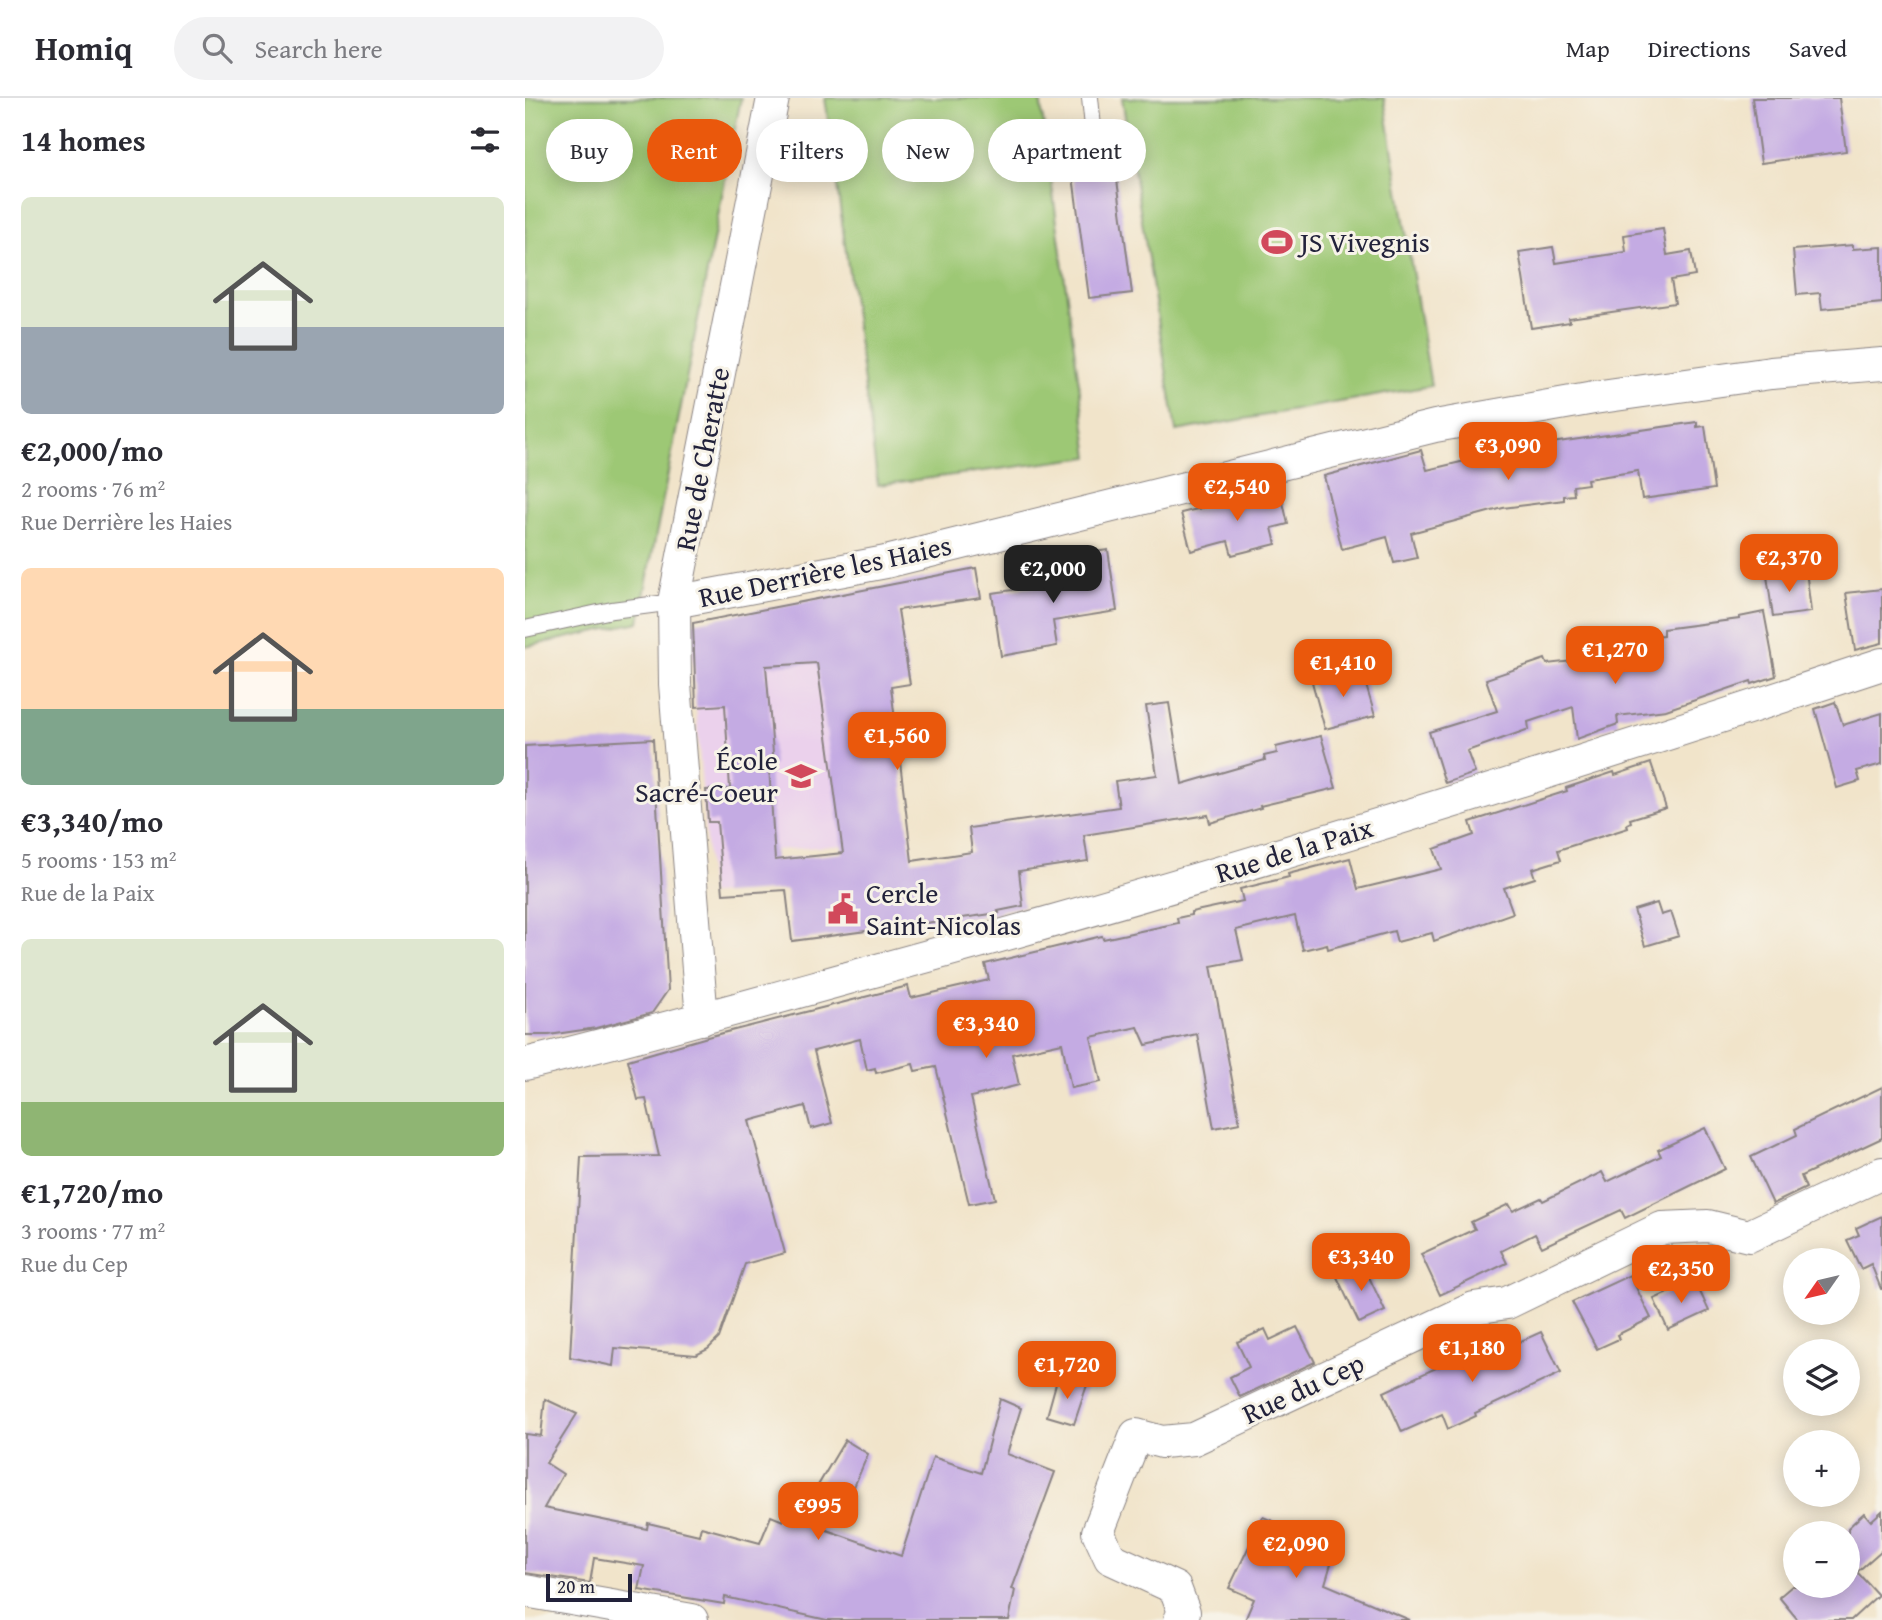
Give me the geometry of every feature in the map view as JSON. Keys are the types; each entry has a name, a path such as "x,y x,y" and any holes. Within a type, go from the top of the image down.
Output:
{"street":[{"name":"Rue de Cheratte","path":"702,1019 675,684 674,602 773,98"},
{"name":"Rue Derrière les Haies","path":"674,602 887,562 1435,426 1594,398 1771,373 1882,364"},
{"name":"Rue de la Paix","path":"702,1019 981,942 1298,849 1625,749 1882,664"},
{"path":"525,1064 702,1019"},
{"name":"Rue du Cep","path":"1180,1620 1184,1612 1175,1588 1109,1558 1098,1532 1136,1435 1162,1442 1194,1439 1473,1308 1507,1303 1662,1228 1708,1226 1749,1236 1882,1173"},
{"path":"525,1591 692,1620"}],"lane":[{"path":"1090,98 1092,119"},
{"path":"525,629 612,610 674,602"}],"shaded area":[{"name":"École Sacré-Coeur","path":"842,594 852,659 845,845 749,852 751,892 710,894 690,624"}],"green space":[{"path":"525,98 741,98 737,119 647,119 647,182 725,182 639,622 525,647"},
{"path":"825,98 1040,98 1043,119 988,119 988,182 1051,182 1089,457 878,485 837,182 868,182 868,119 828,119"},
{"name":"JS Vivegnis","path":"1122,98 1384,98 1431,386 1176,431 1136,182 1146,182 1146,119 1125,119"}],"building":[{"path":"1752,98 1839,98 1846,151 1761,163"},
{"path":"1074,182 1117,182 1132,293 1089,298"},
{"path":"1663,229 1667,255 1691,251 1695,276 1671,280 1675,303 1569,318 1570,322 1531,328 1519,252 1553,247 1556,263 1626,252 1624,235"},
{"path":"1853,245 1853,249 1882,247 1882,303 1822,309 1820,293 1797,295 1793,250"},
{"path":"1697,422 1697,427 1705,426 1714,489 1642,499 1638,471 1587,479 1588,484 1573,486 1574,495 1564,496 1564,500 1503,508 1411,533 1417,558 1394,563 1387,537 1342,549 1324,476 1421,450 1427,470 1524,447"},
{"path":"1280,489 1288,524 1272,528 1276,544 1232,555 1228,541 1191,551 1181,513"},
{"path":"1108,550 1117,611 1053,621 1057,646 1001,656 992,593 1079,580 1075,555"},
{"path":"976,568 981,598 898,610 910,684 891,687 912,861 972,852 969,828 1119,807 1115,781 1157,775 1146,706 1169,703 1182,784 1265,760 1264,756 1277,753 1276,747 1321,736 1336,788 1260,806 1261,808 1210,823 1208,815 1084,835 1088,861 1019,871 1023,906 998,911 999,913 792,941 786,890 723,894 717,822 708,822 706,790 730,789 725,705 696,707 693,623","holes":["817,663 843,853 775,860 769,766 774,765 766,666"]},
{"path":"1806,570 1811,612 1773,617 1767,576"},
{"path":"1882,589 1882,643 1855,650 1846,593"},
{"path":"1764,612 1776,676 1752,684 1751,681 1666,710 1617,716 1618,724 1577,739 1573,707 1528,722 1529,729 1467,751 1475,773 1445,783 1429,732 1497,711 1486,679 1545,659 1547,664 1653,652 1651,636 1663,635 1663,629 1739,619"},
{"path":"1361,668 1375,716 1325,729 1312,682"},
{"path":"1835,702 1843,725 1882,713 1882,764 1857,771 1860,781 1837,788 1815,709"},
{"path":"653,739 668,990 652,1013 596,1028 549,1035 525,1035 525,746"},
{"path":"1651,763 1666,808 1630,819 1628,828 1558,850 1561,860 1532,869 1535,878 1504,888 1513,913 1434,941 1432,933 1397,942 1394,931 1328,949 1327,944 1303,950 1295,916 1236,930 1243,960 1211,966 1240,1123 1214,1128 1197,1034 1146,1045 1138,1027 1091,1037 1101,1082 1071,1088 1062,1043 1012,1054 1019,1085 971,1097 995,1199 969,1204 936,1067 915,1071 913,1064 876,1073 875,1068 867,1070 860,1039 814,1051 832,1123 811,1129 805,1106 749,1121 785,1253 745,1264 719,1338 708,1349 696,1355 615,1348 613,1366 570,1357 581,1157 659,1156 646,1099 638,1100 628,1060 908,986 911,998 989,980 985,964 1102,936 1103,939 1178,923 1177,918 1191,915 1191,912 1243,901 1240,889 1350,858 1358,889 1441,869 1434,849 1474,835 1470,822 1567,791 1566,788 1614,772 1615,775"},
{"path":"1657,903 1661,915 1671,912 1679,936 1645,946 1634,910"},
{"path":"1882,1087 1882,1138 1801,1176 1806,1188 1773,1204 1751,1157 1797,1135 1795,1129"},
{"path":"1705,1128 1725,1169 1625,1218 1621,1210 1542,1247 1535,1234 1501,1251 1507,1263 1440,1295 1421,1254 1475,1229 1471,1222 1509,1204 1513,1211 1541,1198 1543,1201 1602,1172 1607,1182 1661,1156 1658,1150"},
{"path":"1882,1216 1882,1289 1871,1264 1861,1269 1860,1248 1851,1248 1847,1240 1859,1235 1856,1228"},
{"path":"1362,1262 1385,1311 1359,1323 1336,1275"},
{"path":"1630,1275 1651,1318 1617,1335 1619,1339 1597,1349 1572,1302"},
{"path":"1695,1281 1709,1311 1668,1330 1654,1299"},
{"path":"1297,1327 1315,1362 1240,1397 1230,1377 1249,1367 1237,1342 1265,1329 1270,1340"},
{"path":"1541,1332 1561,1373 1475,1413 1476,1416 1448,1429 1442,1414 1402,1432 1384,1392 1464,1355 1468,1365"},
{"path":"1057,1380 1087,1385 1074,1424 1047,1416"},
{"path":"545,1399 577,1414 546,1463 563,1474 544,1508 647,1529 648,1523 699,1535 701,1527 760,1543 771,1516 783,1521 787,1509 801,1514 845,1440 868,1454 854,1487 821,1528 901,1556 933,1457 981,1473 1000,1399 1021,1408 1007,1454 1055,1472 1012,1589 1015,1590 1009,1620 827,1620 725,1597 724,1604 639,1590 644,1566 594,1558 590,1583 525,1573 525,1434 541,1436"},
{"path":"1882,1511 1882,1550 1860,1569 1860,1521 1855,1521 1864,1513 1871,1521"},
{"path":"1263,1517 1336,1547 1325,1584 1410,1620 1245,1620 1254,1599 1229,1588"},
{"path":"1860,1575 1878,1595 1851,1620 1798,1620 1779,1597 1783,1594 1783,1598 1860,1598"}],"place":[{"name":"JS Vivegnis","path":"1277,242"},
{"name":"École Sacré-Coeur","path":"801,776"},
{"name":"Cercle Saint-Nicolas","path":"843,909"}]}
